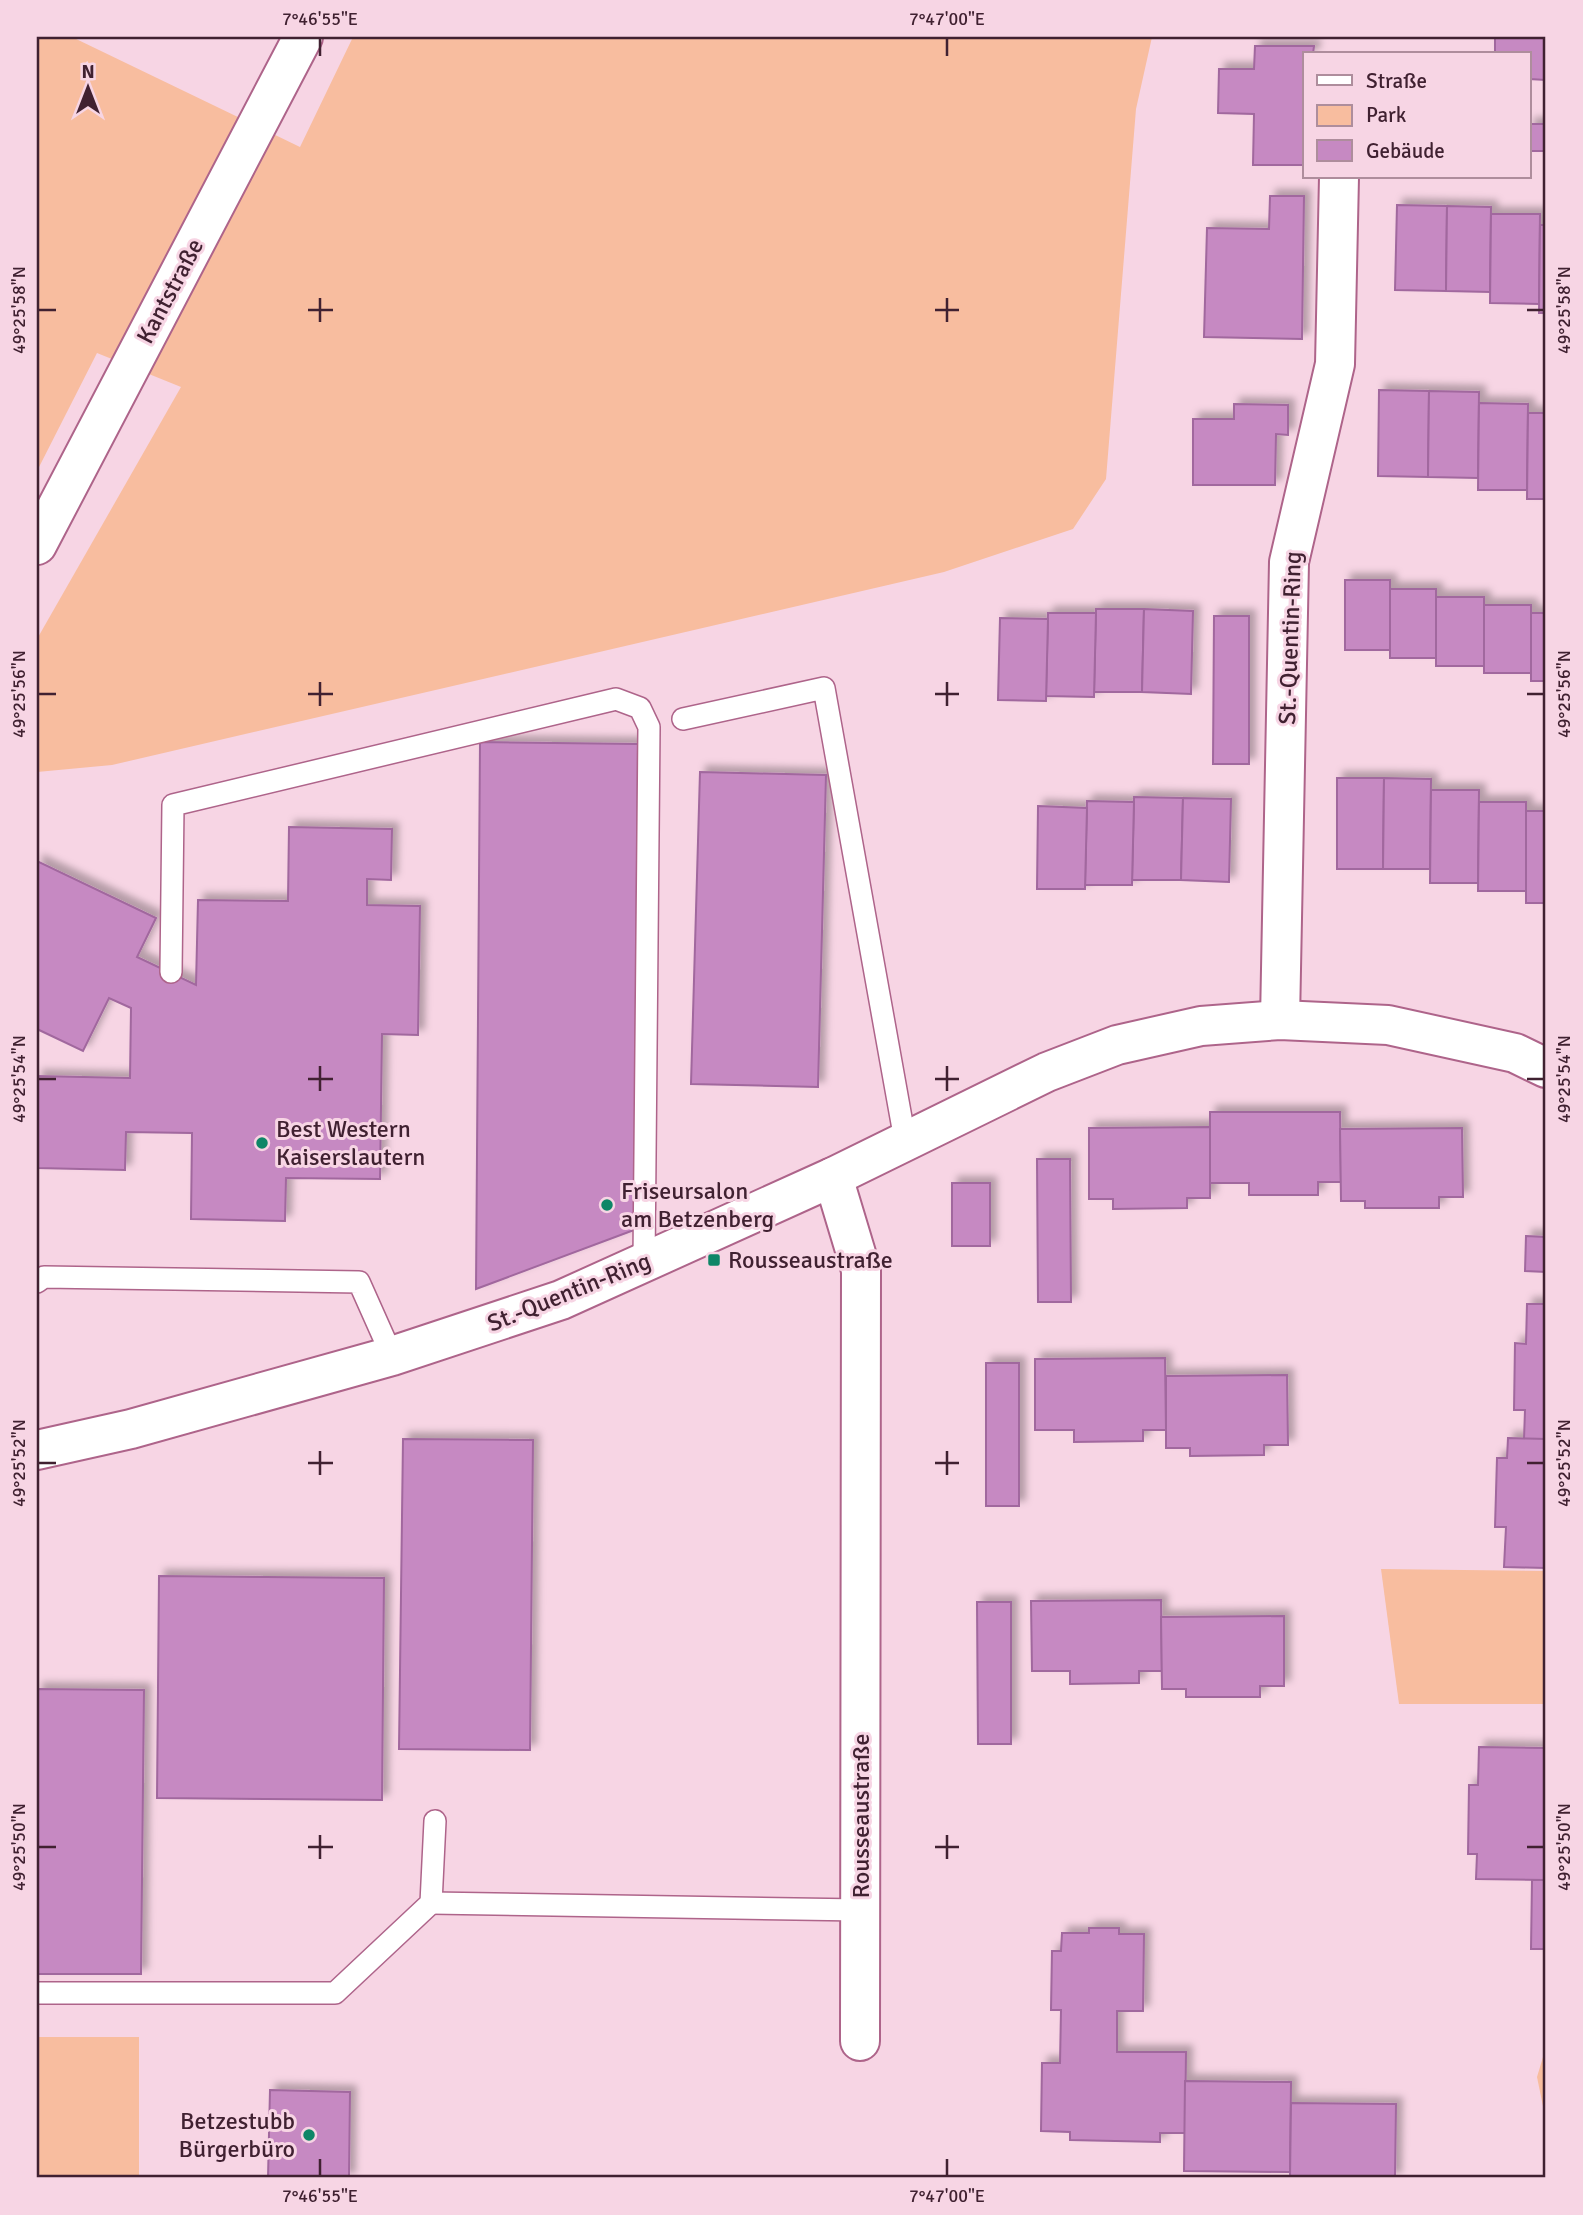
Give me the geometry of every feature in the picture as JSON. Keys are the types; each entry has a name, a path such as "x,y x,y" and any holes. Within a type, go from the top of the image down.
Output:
{"street":[{"name":"Kantstraße","path":"37,545 303,37"},
{"name":"St.-Quentin-Ring","path":"1280,1020 1289,562 1335,365 1339,178"},
{"name":"St.-Quentin-Ring","path":"37,1450 131,1429 392,1356 561,1300 833,1177 1047,1072 1117,1045 1201,1026 1280,1020 1388,1025 1515,1053 1546,1068"},
{"name":"Rousseaustraße","path":"833,1177 862,1270 860,2040"}],"lane":[{"path":"683,719 824,688 905,1140"},
{"path":"171,972 173,805 616,699 640,708 649,727 644,1263"},
{"path":"37,1282 44,1277 359,1282 392,1356"},
{"path":"37,1993 335,1993 431,1903 435,1821"},
{"path":"431,1903 861,1910"}],"green space":[{"path":"37,37 72,37 300,147 353,37 1152,37 1136,109 1106,479 1073,529 944,572 112,765 37,772 37,639 181,387 97,353 37,471"},
{"path":"1381,1569 1546,1571 1546,1704 1399,1704"},
{"path":"37,2037 139,2037 139,2177 37,2175"},
{"path":"1546,2047 1546,2121 1537,2077"}],"building":[{"path":"1495,37 1546,37 1546,80 1530,79 1530,52 1495,52"},
{"path":"1255,46 1314,46 1313,52 1303,52 1303,165 1253,165 1254,114 1218,113 1219,69 1254,69"},
{"path":"1530,124 1546,124 1546,151 1530,151"},
{"path":"1270,196 1304,196 1302,339 1204,337 1207,228 1269,229"},
{"path":"1397,205 1447,206 1446,291 1395,290"},
{"path":"1447,206 1491,207 1490,292 1446,291"},
{"path":"1491,214 1540,214 1539,304 1490,303"},
{"path":"1540,225 1546,225 1546,313 1539,313"},
{"path":"1379,390 1429,391 1428,477 1378,476"},
{"path":"1429,391 1479,392 1478,478 1428,477"},
{"path":"1479,403 1528,404 1527,490 1478,490"},
{"path":"1234,404 1288,405 1288,435 1276,434 1275,485 1193,485 1193,419 1234,419"},
{"path":"1528,413 1546,413 1546,499 1527,499"},
{"path":"1345,580 1390,580 1390,650 1345,650"},
{"path":"1390,589 1436,589 1436,658 1390,658"},
{"path":"1436,597 1484,597 1484,666 1436,666"},
{"path":"1484,605 1531,605 1531,673 1484,673"},
{"path":"1096,609 1144,609 1142,692 1094,692"},
{"path":"1144,609 1193,611 1191,694 1142,692"},
{"path":"1048,613 1096,613 1094,697 1046,696"},
{"path":"1531,613 1546,613 1546,681 1531,681"},
{"path":"1214,616 1249,616 1249,764 1213,764"},
{"path":"1000,618 1048,619 1046,701 998,700"},
{"path":"480,742 638,744 634,1230 476,1289"},
{"path":"700,772 826,775 818,1087 691,1084"},
{"path":"1337,778 1384,778 1383,869 1337,869"},
{"path":"1384,778 1431,779 1430,869 1383,869"},
{"path":"1431,790 1479,790 1478,883 1430,883"},
{"path":"1134,797 1183,798 1181,880 1132,880"},
{"path":"1183,798 1231,799 1229,882 1181,880"},
{"path":"1087,801 1134,802 1132,885 1085,885"},
{"path":"1479,802 1526,802 1526,891 1478,891"},
{"path":"1038,806 1087,808 1085,889 1037,889"},
{"path":"1526,811 1546,811 1546,903 1526,903"},
{"path":"289,827 392,829 391,880 367,879 367,905 420,906 418,1035 382,1034 380,1179 286,1178 285,1221 191,1219 192,1133 126,1132 125,1170 37,1168 37,1076 130,1078 131,1008 109,998 83,1051 37,1029 37,861 156,918 137,957 196,985 198,900 288,901"},
{"path":"1210,1112 1340,1112 1341,1182 1318,1182 1318,1195 1249,1195 1249,1183 1210,1183"},
{"path":"1210,1127 1210,1198 1187,1198 1187,1208 1113,1209 1113,1199 1089,1199 1089,1128"},
{"path":"1462,1128 1463,1197 1439,1197 1439,1208 1365,1208 1365,1201 1341,1201 1340,1129"},
{"path":"1037,1159 1070,1159 1071,1302 1038,1302"},
{"path":"952,1183 990,1183 990,1246 952,1246"},
{"path":"1526,1236 1546,1237 1546,1272 1525,1271"},
{"path":"1527,1304 1546,1304 1546,1439 1524,1439 1525,1410 1514,1410 1515,1343 1526,1344"},
{"path":"1165,1358 1166,1430 1143,1430 1143,1441 1074,1442 1074,1430 1035,1430 1035,1359"},
{"path":"986,1363 1019,1363 1019,1506 986,1506"},
{"path":"1287,1375 1288,1445 1264,1445 1264,1455 1190,1456 1190,1448 1166,1448 1166,1376"},
{"path":"1508,1438 1546,1439 1546,1568 1504,1567 1506,1527 1495,1527 1497,1458 1507,1458"},
{"path":"403,1439 533,1440 530,1750 399,1749"},
{"path":"159,1576 384,1578 382,1800 157,1798"},
{"path":"1161,1600 1162,1671 1139,1671 1139,1683 1070,1684 1070,1671 1032,1671 1031,1601"},
{"path":"977,1602 1011,1602 1011,1744 978,1744"},
{"path":"1284,1616 1284,1686 1260,1686 1260,1697 1186,1697 1186,1689 1162,1689 1161,1617"},
{"path":"37,1689 144,1690 141,1974 37,1974"},
{"path":"1479,1747 1546,1748 1546,1880 1476,1879 1477,1854 1468,1854 1469,1785 1478,1785"},
{"path":"1532,1880 1546,1880 1546,1949 1531,1949"},
{"path":"1089,1928 1119,1928 1119,1934 1144,1934 1143,2011 1117,2011 1117,2052 1186,2052 1185,2133 1160,2133 1160,2142 1070,2140 1070,2132 1041,2131 1042,2063 1060,2063 1061,2010 1051,2010 1052,1951 1061,1951 1062,1933 1089,1933"},
{"path":"1185,2081 1291,2082 1290,2172 1184,2171"},
{"name":"Betzestubb Bürgerbüro","path":"270,2090 350,2092 349,2178 268,2178"},
{"path":"1291,2103 1396,2104 1395,2178 1290,2178"}],"place":[{"name":"Best Western Kaiserslautern","path":"262,1143"},
{"name":"Friseursalon am Betzenberg","path":"607,1205"},
{"name":"Rousseaustraße","path":"714,1260"},
{"name":"Betzestubb Bürgerbüro","path":"309,2135"}]}
